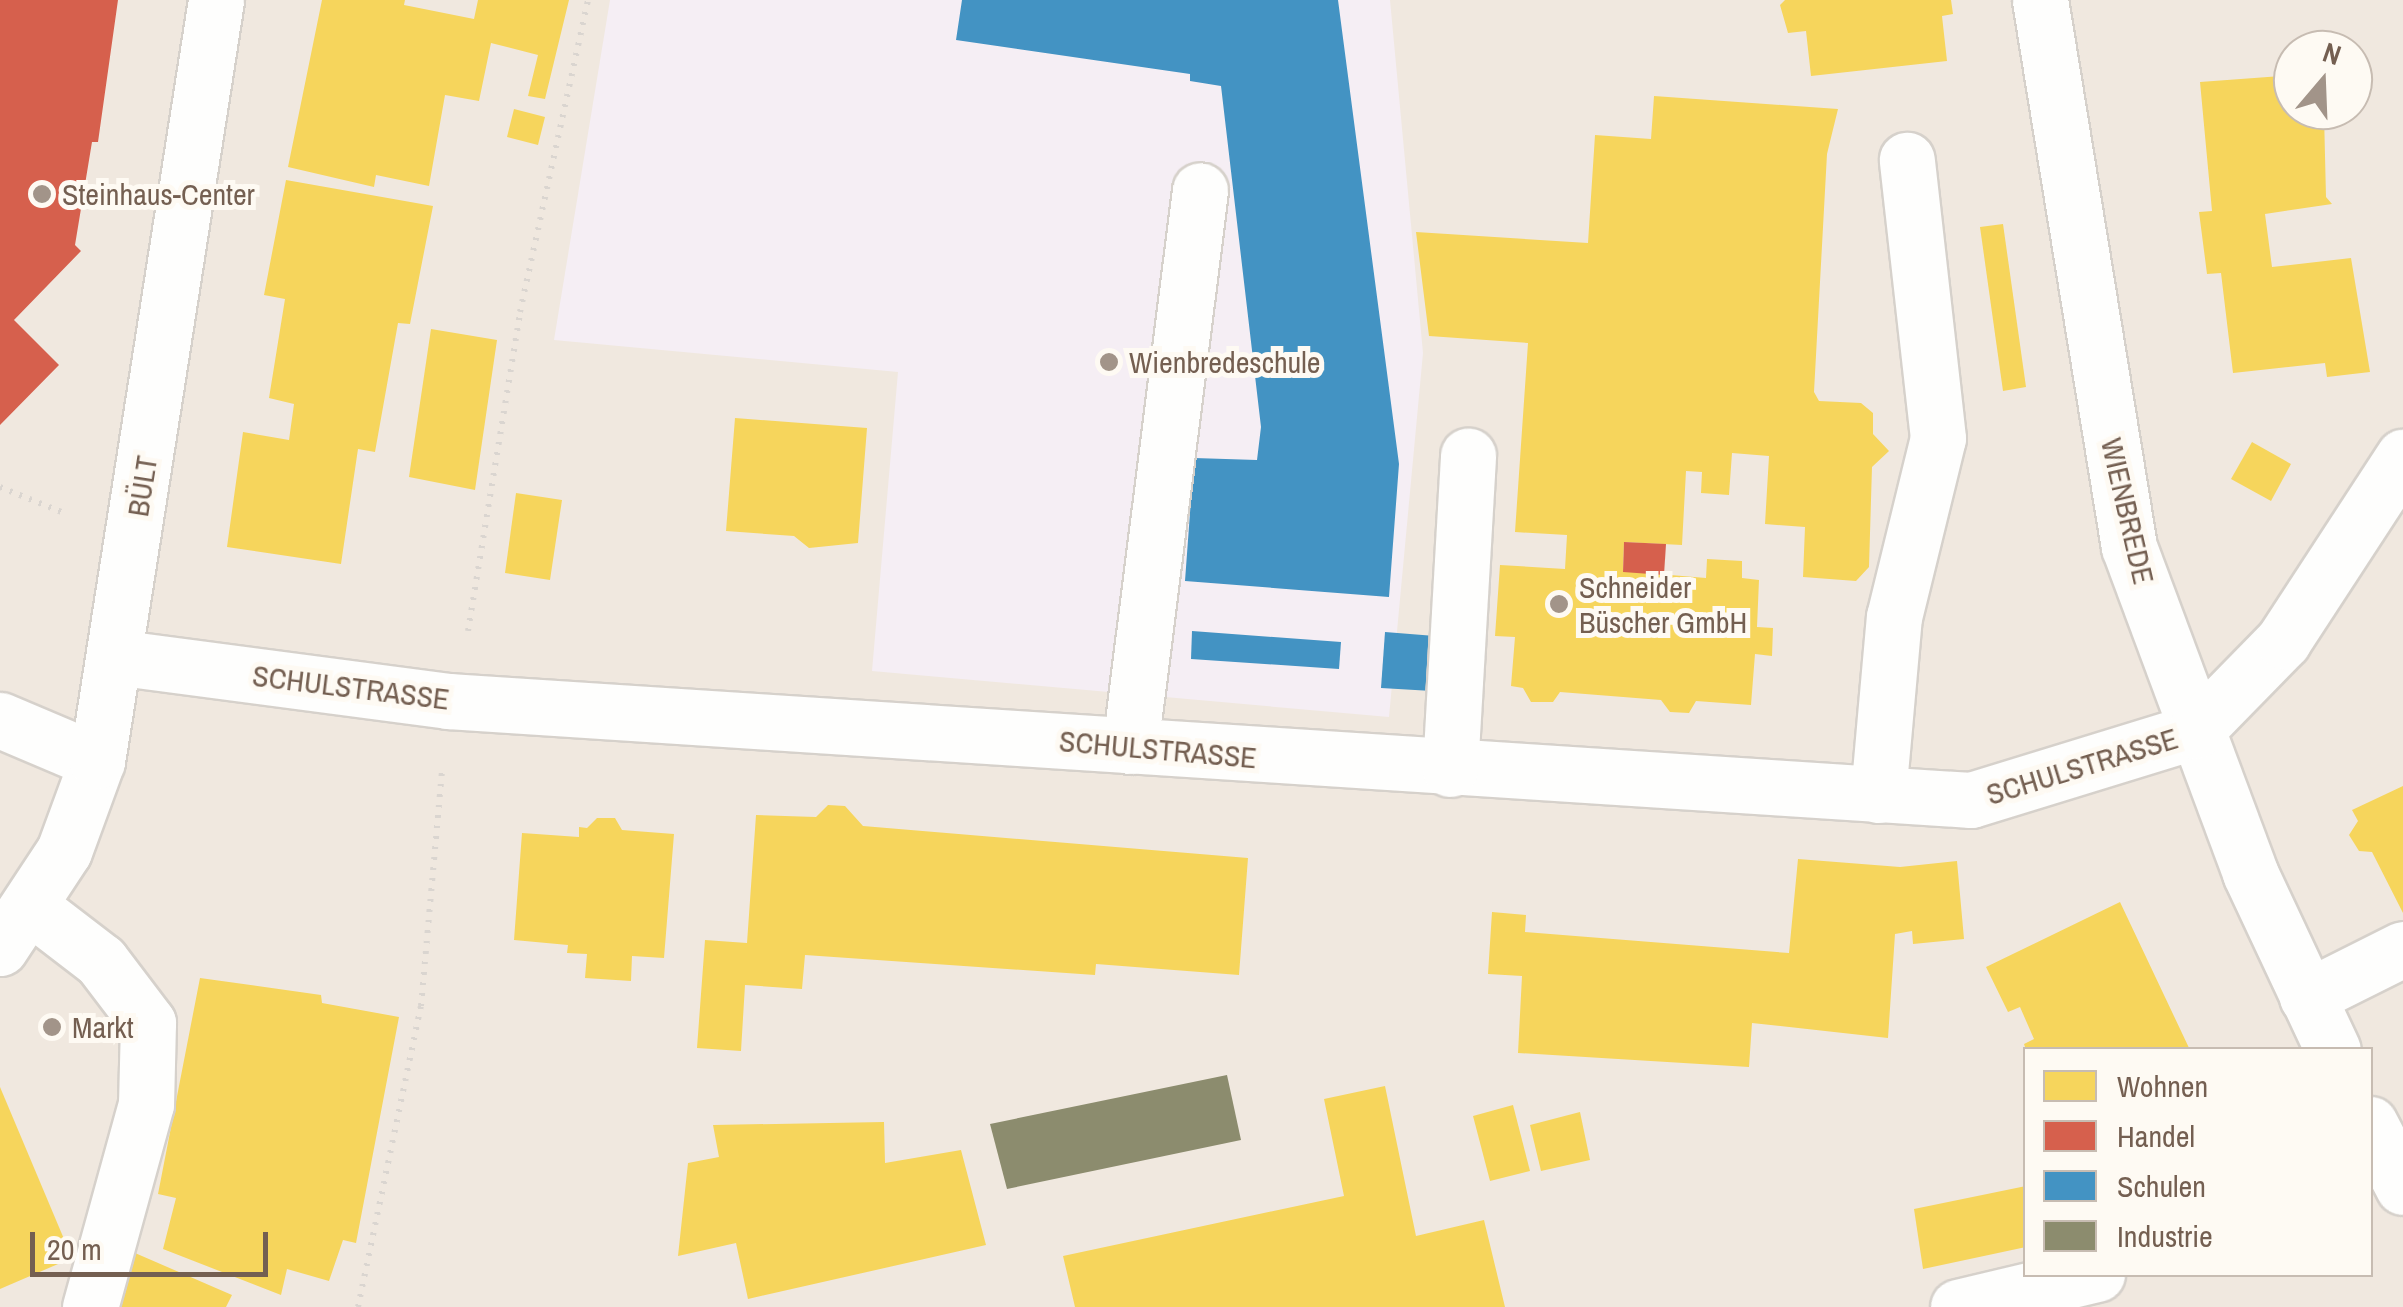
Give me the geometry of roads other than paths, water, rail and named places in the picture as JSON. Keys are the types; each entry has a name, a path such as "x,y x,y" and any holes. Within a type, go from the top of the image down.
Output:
{"street":[{"name":"BÜLT","path":"16,928 64,852 97,760 216,0"},
{"name":"WIENBREDE","path":"2040,0 2129,547 2250,874 2332,1047"},
{"path":"1878,795 1894,616 1938,438 1907,160"},
{"path":"1130,746 1200,190"},
{"path":"1450,769 1468,456"},
{"path":"2195,731 2284,641 2403,457"},
{"name":"SCHULSTRASSE","path":"114,657 448,700 1450,769 1971,800 2195,731"},
{"path":"0,720 97,760"},
{"path":"16,928 101,961 148,1023 146,1104 90,1307"},
{"path":"2307,997 2403,949"},
{"path":"2373,1133 2390,1182"},
{"path":"1958,1307 2084,1277"}],"place":[{"name":"Steinhaus-Center","path":"42,194"},
{"name":"Wienbredeschule","path":"1109,362"},
{"name":"Schneider Büscher GmbH","path":"1559,604"},
{"name":"Markt","path":"52,1027"}]}
